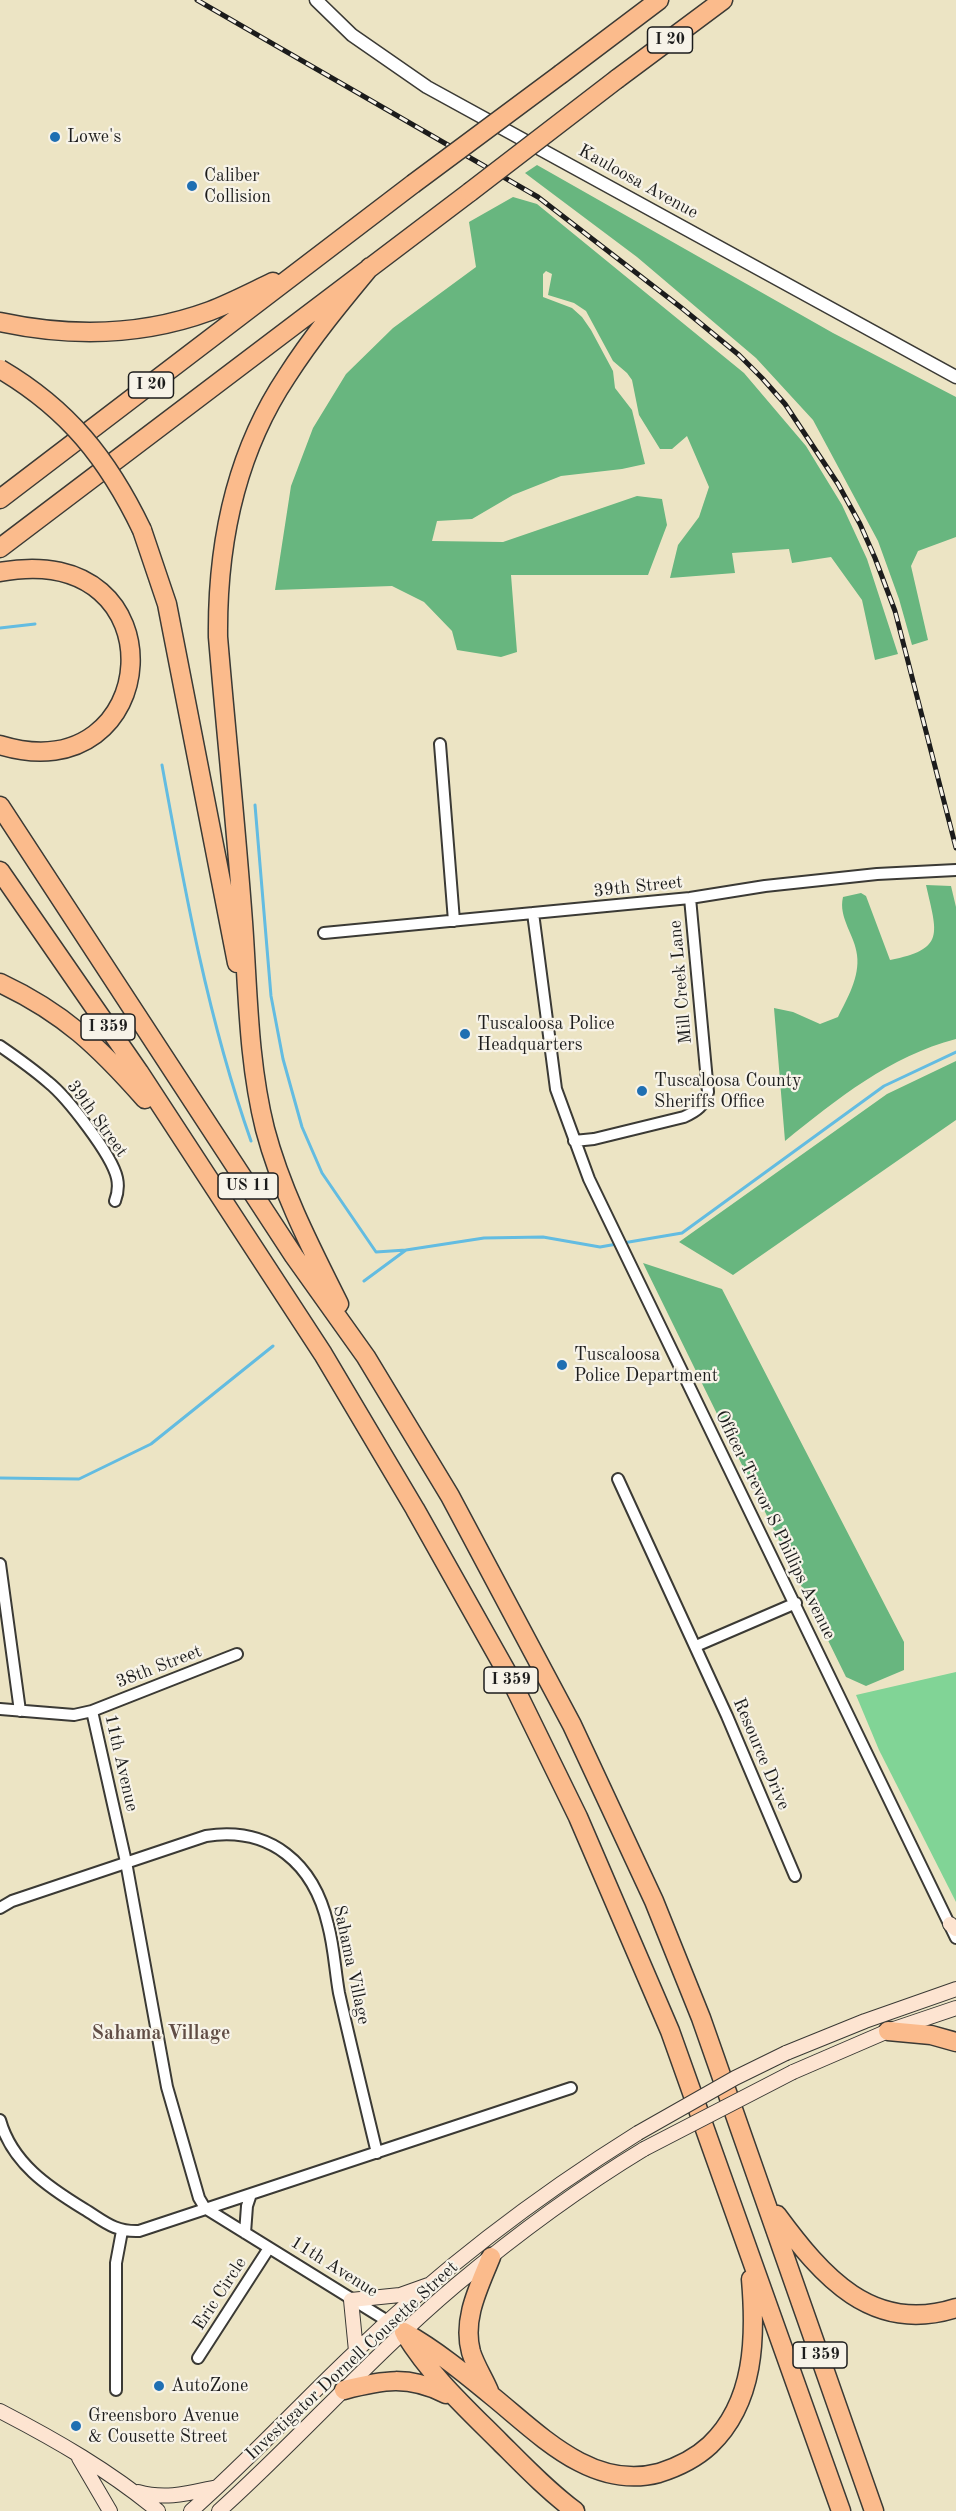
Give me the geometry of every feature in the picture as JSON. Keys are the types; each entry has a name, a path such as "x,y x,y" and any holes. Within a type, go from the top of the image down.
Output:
{"highway":[{"name":"I 20","path":"0,499 413,184 659,0"},
{"name":"I 20","path":"0,548 723,0"},
{"path":"246,1003 242,908 218,636 220,559 237,482 268,408 299,358 370,267"},
{"path":"0,322 57,331 96,333 135,330 210,311 302,269"},
{"path":"0,369 45,399 82,434 117,481 142,530 167,604 246,1003 261,1110 282,1185 366,1357"},
{"path":"0,572 31,568 57,570 70,573 93,586 112,603 125,625 132,650 132,664 122,701 107,722 88,739 70,747 46,752 26,751 0,745"},
{"name":"US 11","path":"0,806 294,1256 366,1357"},
{"name":"I 359","path":"0,871 188,1148 324,1354 421,1519 515,1688 578,1817 670,2031 841,2511"},
{"path":"0,983 51,1011 81,1033 111,1060 188,1148"},
{"name":"I 359","path":"366,1357 450,1496 601,1783 679,1962 766,2200 874,2511"},
{"path":"888,2031 931,2035 956,2042"},
{"path":"766,2200 810,2256 841,2288 863,2303 887,2312 913,2315 939,2313 956,2308"},
{"path":"396,2327 433,2349 555,2448 602,2472 619,2476 639,2476 678,2467 701,2454 720,2436 735,2414 745,2390 753,2352 754,2323 749,2255"},
{"path":"491,2257 473,2300 468,2325 471,2352 491,2395"},
{"path":"396,2327 423,2364 456,2398 534,2475 575,2511"},
{"path":"344,2390 370,2383 407,2380 429,2385 456,2398"}],"main road":[{"name":"Investigator Dornell Cousette Street","path":"219,2511 344,2390 432,2284 496,2230 638,2133 735,2078 786,2053 865,2021 956,1989"},
{"name":"Investigator Dornell Cousette Street","path":"191,2511 219,2487 356,2351 396,2327 456,2285 509,2241 589,2184 644,2149 793,2072 888,2031 956,2008"},
{"path":"356,2351 351,2300 400,2295 432,2284"},
{"path":"0,2411 76,2454 132,2490 158,2511"},
{"path":"76,2454 110,2511"},
{"path":"132,2490 154,2496 171,2496 219,2487"},
{"path":"235,2511 244,2489"}],"street":[{"name":"Kauloosa Avenue","path":"316,0 333,18 373,51 428,87 956,377"},
{"path":"440,744 454,921"},
{"name":"39th Street","path":"324,933 690,898 765,886 877,874 956,870"},
{"name":"Mill Creek Lane","path":"574,1141 594,1139 684,1117 696,1112 706,1099 708,1092 690,898"},
{"name":"Officer Trevor S Phillips Avenue","path":"533,913 555,1089 589,1179 953,1926 956,1938"},
{"name":"39th Street","path":"0,1046 49,1082 67,1100 98,1142 117,1176 119,1190 115,1201"},
{"name":"Resource Drive","path":"618,1479 696,1646 795,1876"},
{"path":"0,1564 20,1711"},
{"path":"696,1646 796,1603"},
{"name":"38th Street","path":"92,1711 237,1654"},
{"name":"11th Avenue","path":"0,1710 74,1715 92,1711 126,1862"},
{"name":"Sahama Village","path":"0,1908 12,1900 206,1836 233,1834 270,1843 292,1857 315,1889 329,1926 339,1990 377,2153"},
{"path":"126,1862 167,2087 204,2208"},
{"path":"0,2120 5,2147 33,2175 109,2226 122,2231 139,2231 571,2088"},
{"path":"245,2233 247,2206 251,2194"},
{"name":"11th Avenue","path":"204,2208 396,2327"},
{"path":"116,2390 116,2264 122,2231"},
{"name":"Eric Circle","path":"198,2358 269,2248"}],"green space":[{"path":"537,165 833,333 956,397 956,537 918,551 911,566 928,640 912,645 899,599 878,541 813,420 756,358 637,257 525,173"},
{"path":"513,197 537,204 744,373 806,446 842,505 867,559 898,654 875,660 862,600 831,557 792,563 789,549 732,553 735,573 670,578 678,545 699,517 709,487 687,436 672,449 660,449 639,415 632,380 613,361 586,311 574,303 548,295 552,274 546,271 543,274 543,297 572,308 591,330 613,371 615,388 632,410 645,464 561,476 513,495 472,519 437,521 432,541 503,542 637,496 662,499 667,525 648,575 511,575 517,652 501,657 457,650 452,631 424,602 392,586 275,590 291,486 313,428 346,374 393,328 476,267 469,222"},
{"path":"926,885 951,886 956,907 956,1039 909,1056 865,1081 785,1141 774,1008 793,1012 820,1024 838,1017 852,988 857,971 856,948 843,912 843,897 861,893 866,896 890,960 921,951 933,937 934,927"},
{"path":"956,1061 956,1120 733,1275 679,1242 887,1094"},
{"path":"643,1263 722,1289 904,1642 904,1670 866,1686 846,1677"},
{"path":"956,1672 956,1902 879,1750 856,1695"}],"waterway":[{"path":"0,628 35,624"},
{"path":"162,765 189,908 210,1002 251,1141"},
{"path":"255,805 271,996 283,1059 302,1127 322,1173 376,1252 406,1250"},
{"path":"623,1243 682,1233 884,1086 956,1052"},
{"path":"364,1281 406,1250 484,1238 543,1237 600,1247 617,1244"},
{"path":"0,1478 79,1479 151,1444 273,1346"}],"railway":[{"path":"197,0 538,197 683,309 739,355 762,378 785,404 838,484 875,558 895,611 956,848"}],"place":[{"name":"Lowe's","path":"55,137"},
{"name":"Caliber Collision","path":"192,186"},
{"name":"Tuscaloosa Police Headquarters","path":"465,1034"},
{"name":"Tuscaloosa County Sheriffs Office","path":"642,1091"},
{"name":"Tuscaloosa Police Department","path":"562,1365"},
{"name":"AutoZone","path":"159,2386"},
{"name":"Greensboro Avenue & Cousette Street","path":"76,2426"}],"district":[{"name":"Sahama Village","path":"161,2034"}]}
